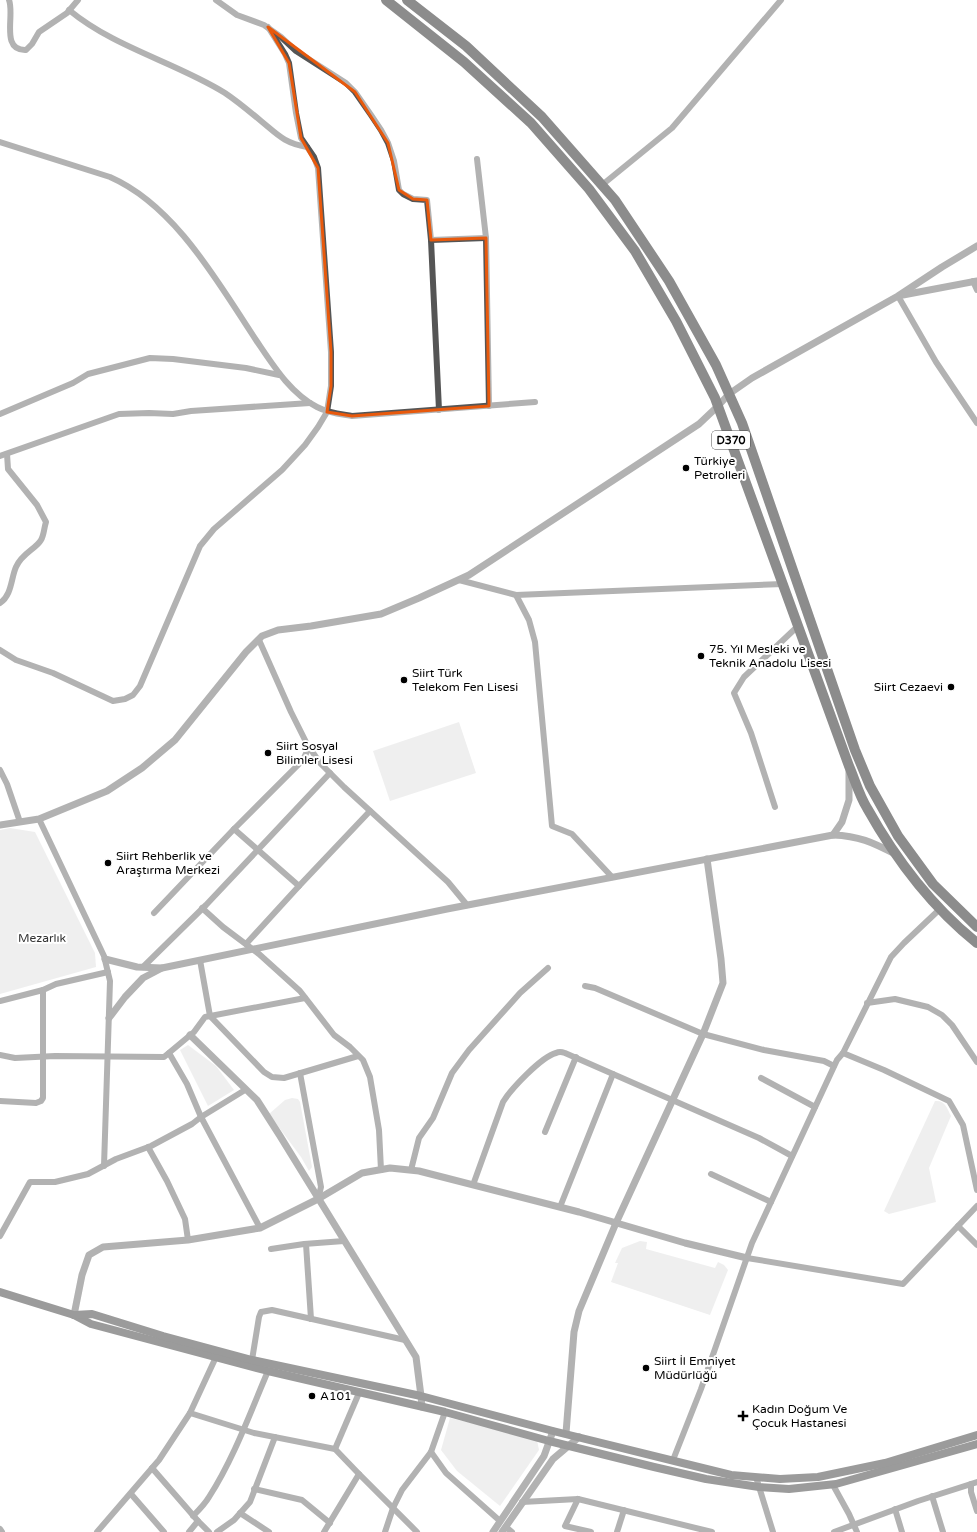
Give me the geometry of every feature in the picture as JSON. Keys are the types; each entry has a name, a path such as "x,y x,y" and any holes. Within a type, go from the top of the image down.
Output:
{"highway":[{"name":"D370","path":"386,0 464,62 531,124 589,190 635,251 676,321 718,406 849,766 866,807 897,855 925,892 965,933 977,943"},
{"name":"D370","path":"407,0 466,46 542,117 615,200 669,281 716,365 742,423 855,750 870,786 898,836 933,884 977,927"}],"main road":[{"path":"0,1292 74,1315 91,1324 268,1371 445,1412 568,1446 706,1479 759,1487 790,1489 833,1484 977,1444"},
{"path":"74,1315 92,1314 162,1336 252,1360 421,1396 553,1431 731,1475 780,1479 818,1477 886,1463 977,1435"}],"street":[{"path":"9,0 11,7 9,29 11,42 15,48 20,50 26,50 32,44 39,32 70,10 78,0"},
{"path":"216,0 237,15 268,27 281,36 296,51 346,83 355,92 381,130 388,144 394,162 398,190 413,199 427,200 431,240 439,410"},
{"path":"602,185 672,128 781,0"},
{"path":"70,10 100,31 208,83 246,108 275,134 284,140 298,146 307,147"},
{"path":"0,650 16,660 53,673 113,701 125,699 133,695 140,686 203,542 214,529 282,470 305,445 327,412 331,386 331,352 318,168 314,157 302,138 297,119 289,63 268,27"},
{"path":"0,142 110,177 137,192 147,200 162,213 202,259 279,375 310,403 327,412 352,416 536,402"},
{"path":"477,159 486,238 489,406"},
{"path":"431,240 486,238"},
{"path":"0,825 39,819 107,791 142,768 175,740 246,652 262,636 278,630 381,614 469,575 699,424 729,394 752,378 898,296 942,266 977,246"},
{"path":"898,296 975,281 977,290"},
{"path":"898,296 936,362 977,423"},
{"path":"0,414 73,383 88,374 150,358 246,368 279,375"},
{"path":"0,602 4,600 12,585 16,567 23,556 41,541 46,522 37,505 8,468 3,455 119,414 173,414 191,411 310,403"},
{"path":"459,580 516,595 783,584"},
{"path":"516,595 529,620 535,642 552,826 572,834 612,877"},
{"path":"775,807 751,733 734,693 744,677 798,626"},
{"path":"259,640 291,712 309,747 320,763 448,882 467,905"},
{"path":"154,914 234,829 303,760 309,747"},
{"path":"833,835 842,822 849,800 849,766"},
{"path":"0,770 7,784 20,822"},
{"path":"144,967 258,850 330,773"},
{"path":"249,947 299,886 370,811"},
{"path":"39,819 105,959 110,981 104,1166"},
{"path":"234,829 299,886"},
{"path":"105,959 137,967 162,968 249,947 833,835 852,835 897,855"},
{"path":"566,1433 574,1332 579,1311 616,1223 703,1034 723,983 707,859"},
{"path":"202,908 300,991 334,1035 363,1060 370,1077 379,1130 381,1170"},
{"path":"673,1460 702,1389 752,1243 834,1066 843,1053 891,957 941,908"},
{"path":"200,960 210,1016 237,1046 264,1072 272,1077 284,1078 358,1056"},
{"path":"108,1018 143,978 162,968"},
{"path":"411,1170 419,1138 433,1118 452,1073 469,1050 520,993 548,968"},
{"path":"0,1001 43,990 56,984 108,972"},
{"path":"585,986 595,988 703,1034 764,1050 824,1061 834,1066"},
{"path":"0,1101 36,1103 41,1101 43,1098 43,990"},
{"path":"0,1055 15,1058 42,1056 164,1057 194,1032 205,1016 305,998"},
{"path":"868,1002 895,999 928,1007 942,1015 952,1025 977,1062"},
{"path":"190,1034 245,1090 257,1100 318,1198 416,1357 422,1407"},
{"path":"473,1185 503,1102 509,1092 546,1058 556,1052 565,1053 576,1057 759,1138 792,1156"},
{"path":"169,1053 187,1084 201,1117 260,1228"},
{"path":"843,1053 891,1073 949,1101 963,1125 977,1190"},
{"path":"544,1132 576,1057"},
{"path":"300,1073 321,1187 318,1198"},
{"path":"560,1207 613,1074"},
{"path":"760,1078 815,1108"},
{"path":"0,1236 30,1182 55,1182 88,1174 116,1159 148,1147 192,1124 245,1090"},
{"path":"148,1147 167,1181 185,1219 188,1240"},
{"path":"74,1315 82,1275 89,1255 103,1246 188,1240 260,1228 362,1173 390,1168 411,1170 473,1185 747,1258 903,1284 977,1206"},
{"path":"711,1174 771,1202"},
{"path":"958,1226 977,1245"},
{"path":"271,1249 344,1241"},
{"path":"306,1244 311,1319"},
{"path":"252,1360 261,1312 272,1310 405,1340"},
{"path":"97,1532 152,1468 190,1414 216,1357"},
{"path":"193,1516 209,1498 244,1430 268,1371"},
{"path":"335,1449 359,1392"},
{"path":"385,1532 393,1508 402,1490 431,1452 445,1412"},
{"path":"190,1414 244,1430 335,1449 358,1474 417,1532"},
{"path":"503,1527 544,1456 553,1431"},
{"path":"217,1532 234,1520 250,1502 274,1437"},
{"path":"493,1532 503,1527 552,1459 579,1437"},
{"path":"431,1452 446,1473 503,1527 512,1532"},
{"path":"152,1468 193,1516 209,1532"},
{"path":"324,1532 358,1474"},
{"path":"756,1477 772,1532"},
{"path":"834,1532 932,1496 974,1483"},
{"path":"974,1483 971,1492 977,1511"},
{"path":"833,1484 857,1532"},
{"path":"254,1489 302,1500 330,1523"},
{"path":"131,1494 164,1532"},
{"path":"932,1496 943,1532"},
{"path":"522,1502 578,1499 712,1532"},
{"path":"578,1499 566,1526 591,1532"},
{"path":"895,1509 902,1532"},
{"path":"617,1532 624,1510"},
{"path":"240,1513 269,1532"},
{"path":"189,1532 198,1521"}],"highlighted area":[{"path":"268,27 355,92 388,143 399,190 413,199 427,200 431,240 486,238 489,406 352,416 327,412 331,386 331,352 318,168 301,138 289,63"}],"green space":[{"path":"459,722 476,773 390,801 373,751"},
{"name":"Mezarlık","path":"10,828 35,832 95,953 96,967 0,994 0,830"},
{"path":"188,1045 216,1066 234,1090 208,1106 180,1050"},
{"path":"292,1098 298,1099 300,1102 312,1167 309,1171 301,1157 269,1114 285,1100"},
{"path":"935,1101 943,1103 947,1107 951,1116 929,1168 936,1202 889,1214 884,1211"},
{"path":"640,1241 647,1242 646,1249 715,1268 718,1262 724,1265 728,1270 710,1315 611,1282 618,1263 615,1263 622,1248"},
{"path":"450,1418 532,1437 537,1440 539,1450 500,1506 457,1471 441,1450"}],"place":[{"name":"Türkiye Petrolleri","path":"686,468"},
{"name":"75. Yıl Mesleki ve Teknik Anadolu Lisesi","path":"701,656"},
{"name":"Siirt Türk Telekom Fen Lisesi","path":"404,680"},
{"name":"Siirt Cezaevi","path":"951,687"},
{"name":"Siirt Sosyal Bilimler Lisesi","path":"268,753"},
{"name":"Siirt Rehberlik ve Araştırma Merkezi","path":"108,863"},
{"name":"Siirt İl Emniyet Müdürlüğü","path":"646,1368"},
{"name":"A101","path":"312,1396"},
{"name":"Kadın Doğum Ve Çocuk Hastanesi","path":"743,1416"}]}
